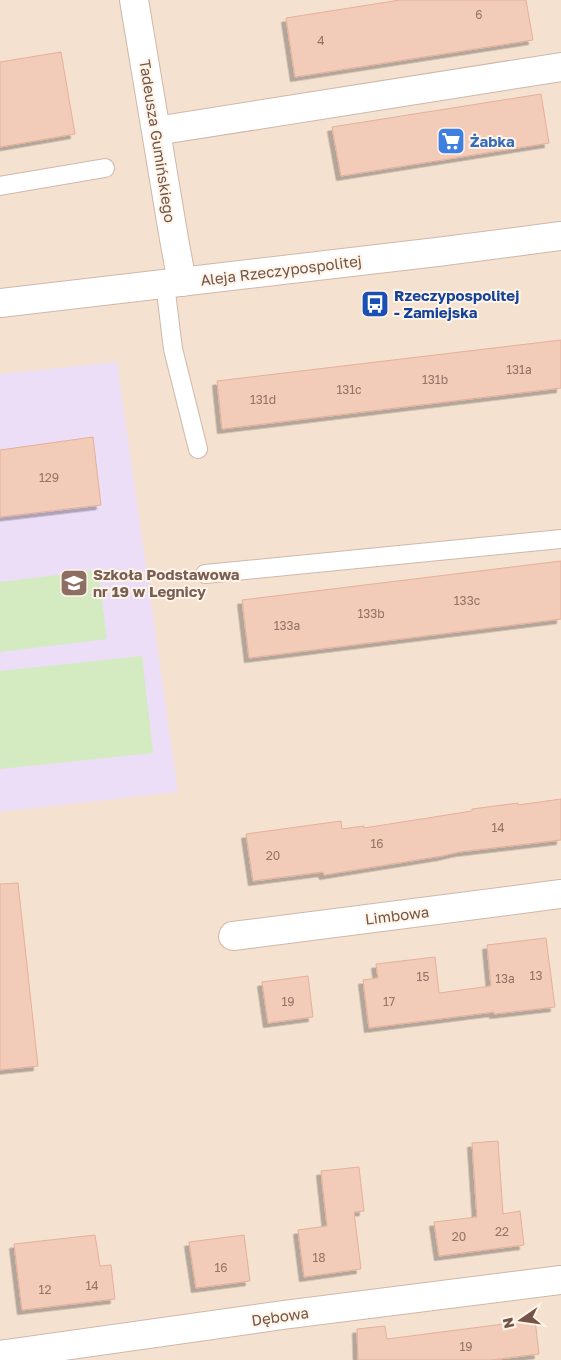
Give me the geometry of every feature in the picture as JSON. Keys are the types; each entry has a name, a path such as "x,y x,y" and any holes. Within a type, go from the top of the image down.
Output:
{"street":[{"name":"Tadeusza Gumińskiego","path":"134,0 174,239 174,283"},
{"path":"156,131 561,67"},
{"name":"Aleja Rzeczypospolitej","path":"0,303 561,236"},
{"name":"Limbowa","path":"233,936 561,894"},
{"name":"Dębowa","path":"0,1354 283,1315 561,1280"}],"lane":[{"path":"0,186 105,168"},
{"path":"174,283 173,349 198,449"},
{"path":"205,574 561,539"}],"shaded area":[{"path":"0,0 561,0 561,1360 0,1360"},
{"name":"Szkoła Podstawowa nr 19 w Legnicy","path":"117,362 178,792 0,812 0,374"}],"green space":[{"path":"98,570 107,639 0,652 0,582"},
{"path":"142,656 153,753 0,769 0,671"}],"building":[{"path":"400,0 526,0 533,40 295,77 286,18"},
{"path":"61,52 75,134 0,147 0,62"},
{"path":"541,94 549,143 341,176 332,127"},
{"path":"561,340 561,388 222,429 217,381"},
{"path":"93,437 101,505 0,517 0,450"},
{"path":"561,561 561,619 249,658 242,600"},
{"path":"561,799 561,840 459,852 324,875 323,872 253,881 246,834 341,821 342,829 364,826 364,828 472,811 472,809"},
{"path":"18,883 38,1066 0,1070 0,884"},
{"path":"546,938 555,1007 494,1014 494,1012 369,1028 363,980 378,978 376,964 435,957 439,993 491,986 487,945"},
{"path":"308,976 313,1017 268,1023 262,982"},
{"path":"498,1141 503,1214 520,1211 524,1245 439,1256 434,1222 477,1217 472,1143"},
{"path":"359,1167 364,1211 354,1212 361,1269 304,1277 298,1230 327,1226 321,1171"},
{"path":"95,1235 100,1266 111,1265 115,1299 22,1310 14,1244"},
{"path":"244,1235 250,1281 196,1288 189,1242"},
{"path":"535,1320 539,1354 491,1360 358,1360 357,1329 385,1326 387,1339"}],"place":[{"name":"Żabka","path":"451,141"},
{"name":"Rzeczypospolitej - Zamiejska","path":"375,304"},
{"name":"Szkoła Podstawowa nr 19 w Legnicy","path":"74,583"}]}
